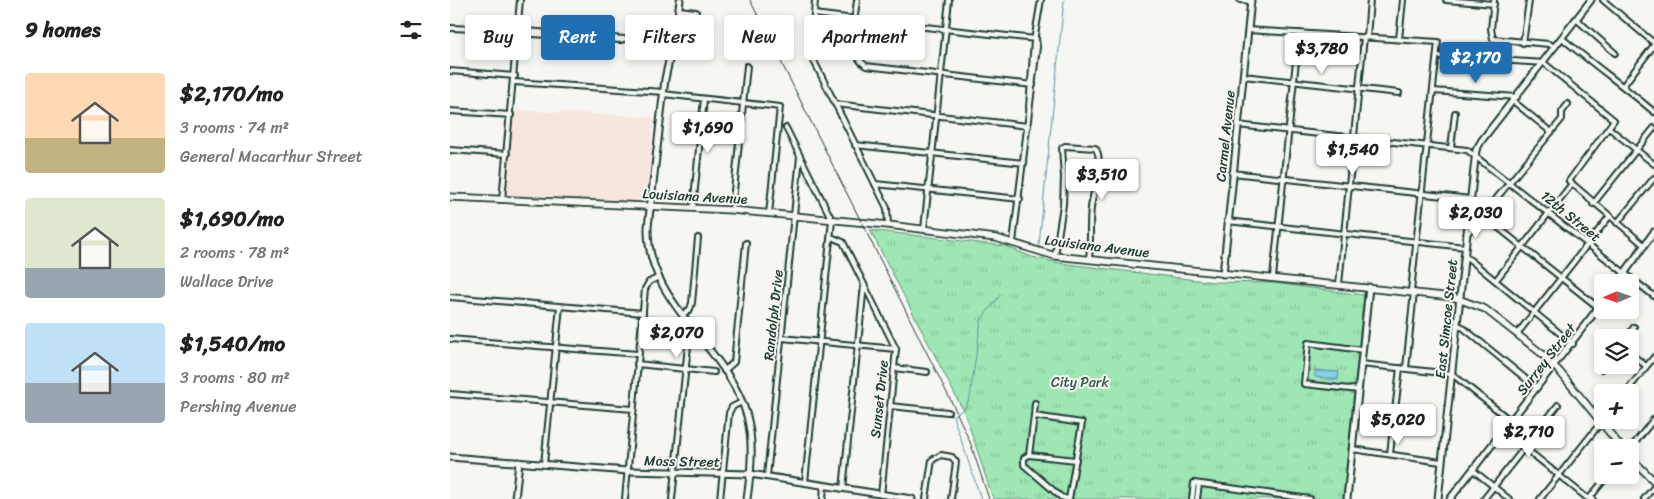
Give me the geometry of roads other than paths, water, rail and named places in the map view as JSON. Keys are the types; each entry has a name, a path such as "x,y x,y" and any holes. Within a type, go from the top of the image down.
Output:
{"main road":[{"path":"678,15 680,0"},
{"name":"East Simcoe Street","path":"1438,499 1475,155 1482,140 1544,63 1591,0"},
{"name":"Carmel Avenue","path":"1223,274 1250,1"},
{"path":"670,60 663,93 650,206 648,239 652,265 657,278 724,371 742,402 750,433 750,474 747,499"},
{"name":"Louisiana Avenue","path":"450,197 732,210 888,224 987,236 1014,242 1055,256 1223,274 1273,277 1460,298 1485,309 1517,334 1554,366 1594,412"},
{"path":"1625,273 1654,232"},
{"path":"1347,499 1369,287"},
{"name":"Surrey Street","path":"1450,499 1594,315"},
{"name":"Moss Street","path":"450,456 628,470 750,474 912,499"},
{"path":"515,499 519,462"},
{"path":"1639,467 1654,481"}],"street":[{"path":"519,15 520,0"},
{"path":"815,0 811,55 888,211 888,224"},
{"path":"855,15 857,0"},
{"path":"924,229 950,0"},
{"path":"1014,242 1041,0"},
{"path":"1240,0 1250,1"},
{"path":"1339,284 1370,0"},
{"path":"1399,39 1403,0"},
{"path":"1446,0 1494,2 1492,38 1500,41 1549,44 1556,47"},
{"path":"1603,0 1654,44 1623,86"},
{"path":"1523,43 1529,1"},
{"path":"679,10 696,12 696,15"},
{"path":"814,14 822,15"},
{"path":"1576,19 1615,53"},
{"path":"925,27 1036,39"},
{"path":"450,28 465,29"},
{"path":"1248,30 1437,41 1438,56 1421,193 1406,368"},
{"path":"531,33 625,40"},
{"path":"1273,277 1299,33"},
{"path":"1562,38 1600,71 1623,86 1654,112"},
{"path":"1438,56 1544,63 1614,121 1570,178 1570,185 1496,280"},
{"path":"502,200 516,60"},
{"path":"861,60 863,64 872,67 1031,85"},
{"path":"732,210 747,66"},
{"path":"450,72 515,76"},
{"path":"1243,76 1399,92"},
{"path":"514,82 663,93 780,107 770,214"},
{"path":"1433,91 1515,99 1551,132"},
{"path":"694,208 704,99"},
{"path":"835,104 1028,126"},
{"path":"1467,234 1562,118 1562,112 1568,104"},
{"path":"450,111 511,115"},
{"path":"1451,148 1456,113"},
{"name":"12th Street","path":"1237,124 1468,150 1654,296"},
{"path":"786,128 832,220 805,482"},
{"path":"1609,128 1654,164"},
{"path":"1593,204 1654,128"},
{"path":"855,145 1024,162"},
{"path":"1055,256 1063,196 1062,148 1065,146 1096,148 1098,175 1091,208 1089,259"},
{"path":"450,150 507,154"},
{"name":"Randolph Drive","path":"767,476 800,156"},
{"path":"1232,173 1471,199"},
{"path":"1617,224 1654,178"},
{"path":"875,184 1020,199"},
{"path":"1570,185 1644,245"},
{"path":"1470,205 1562,278 1594,300"},
{"path":"1517,334 1609,217"},
{"path":"1227,222 1465,247"},
{"name":"Sunset Drive","path":"831,237 838,238 843,242 896,349 881,495"},
{"path":"682,315 690,308 692,303 698,238"},
{"path":"724,371 734,362 746,243"},
{"path":"1464,255 1573,344"},
{"path":"625,499 646,287 657,278"},
{"path":"843,489 864,283"},
{"path":"450,297 643,313"},
{"path":"544,464 560,306"},
{"path":"1456,325 1461,326 1537,388"},
{"path":"672,499 685,369 689,343 697,335"},
{"path":"450,338 638,354"},
{"path":"782,338 896,349"},
{"path":"1358,390 1304,384 1308,344 1363,350"},
{"path":"1632,384 1654,357"},
{"path":"1639,360 1646,366"},
{"path":"637,364 714,372"},
{"path":"1362,364 1451,374 1511,421"},
{"path":"894,368 927,372"},
{"path":"1390,454 1400,368"},
{"path":"450,394 633,409"},
{"path":"720,499 729,411 733,406 742,402"},
{"path":"1030,455 1035,403"},
{"path":"1484,499 1558,405"},
{"path":"890,406 948,412"},
{"path":"1034,416 1082,422 1076,460 1069,499 1061,497 1024,465 1024,458 1030,455 1076,460"},
{"path":"1638,439 1654,419"},
{"path":"1540,499 1596,429"},
{"path":"1504,431 1590,499 1601,484"},
{"path":"1352,449 1441,462"},
{"path":"926,499 932,460 941,455 952,457 956,462 951,499"},
{"path":"1473,470 1509,499"},
{"path":"1192,499 1194,483 1310,499"},
{"path":"1197,499 1199,484"},
{"path":"823,499 824,486"},
{"path":"1644,499 1654,487"}],"water":[{"path":"1315,370 1339,372 1338,380 1315,377"}],"waterway":[{"path":"1039,245 1064,0"},
{"path":"981,499 953,416 965,408 970,397 981,320 1001,294"}],"railway":[{"path":"750,0 956,411 970,442 989,499"}],"park label":[{"name":"City Park","path":"1080,382"}]}
